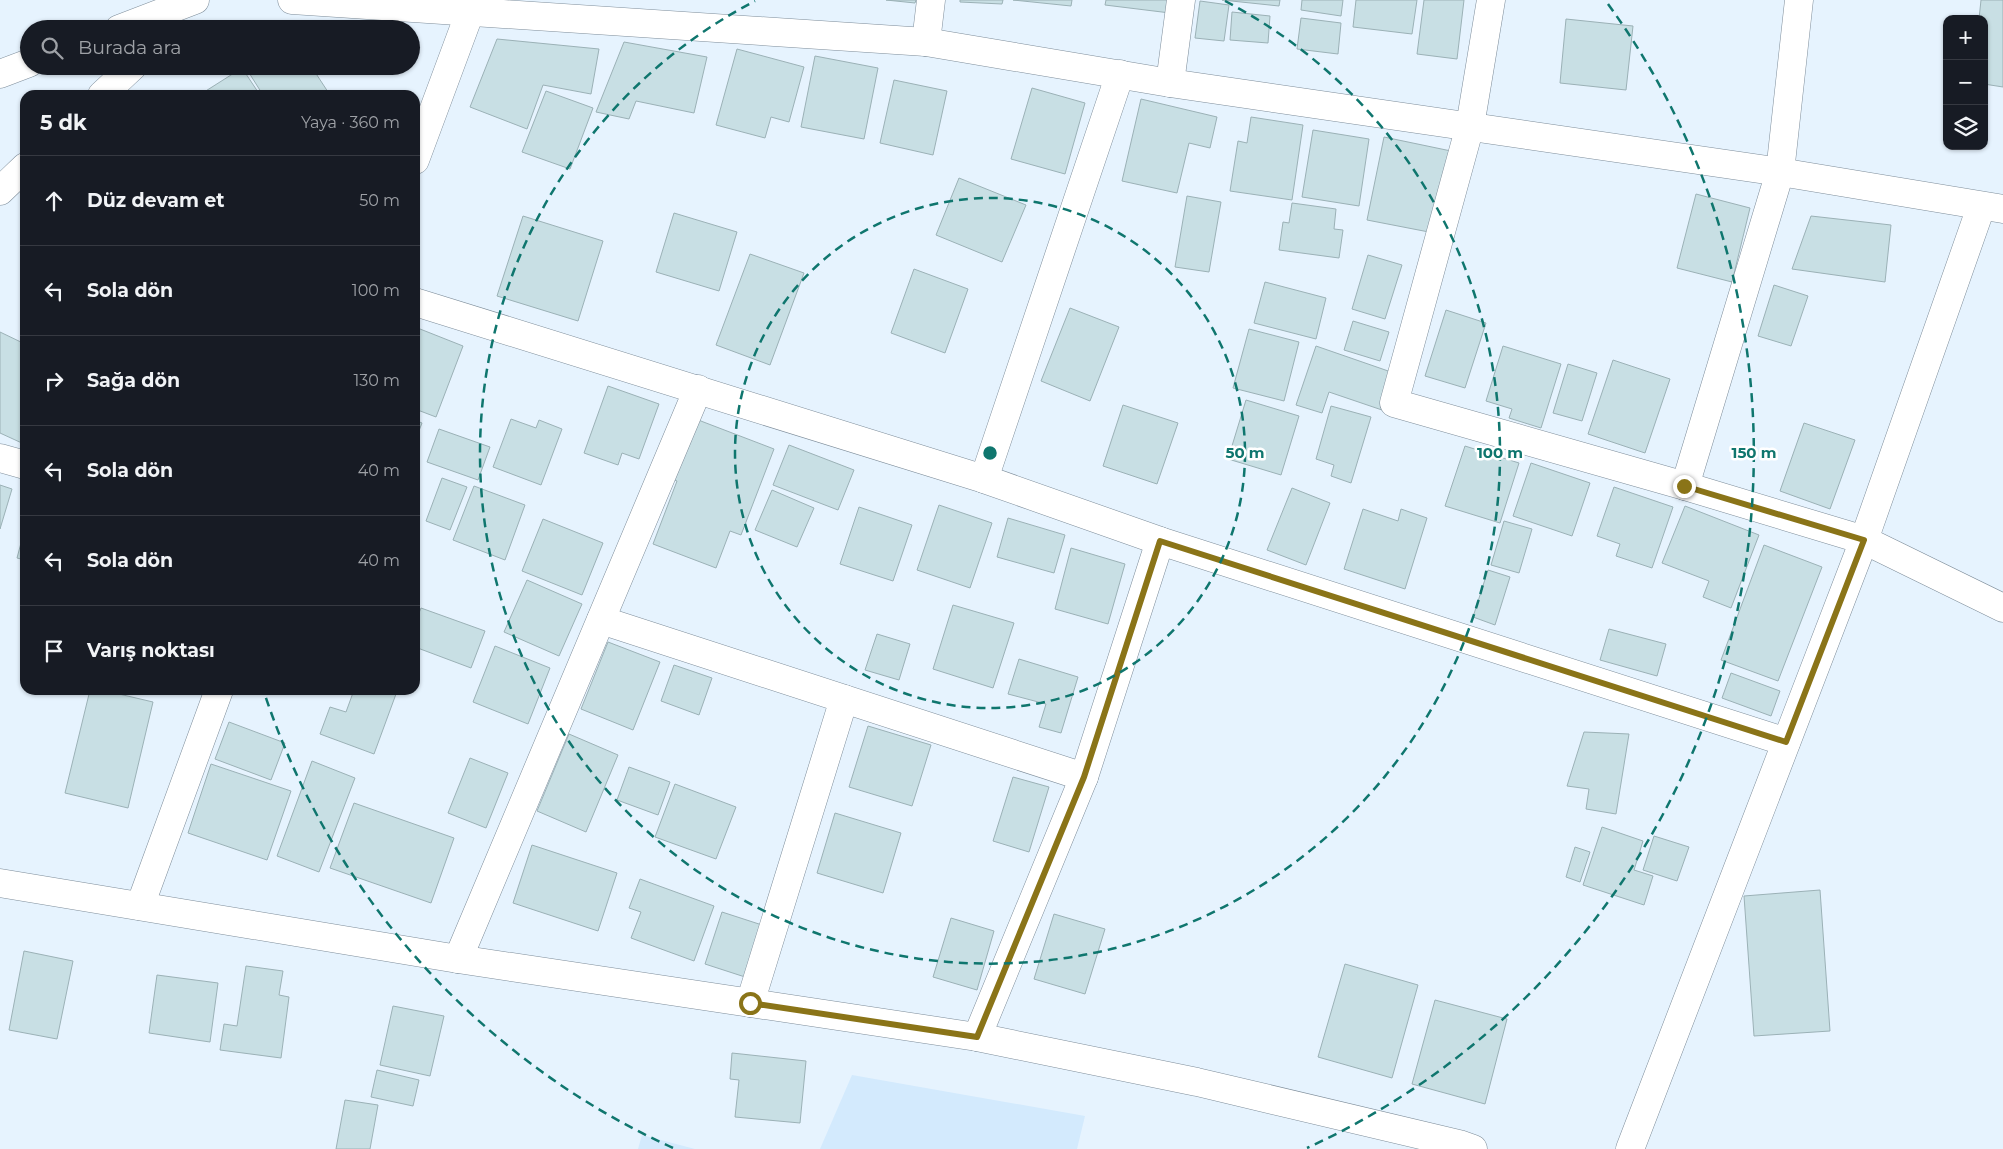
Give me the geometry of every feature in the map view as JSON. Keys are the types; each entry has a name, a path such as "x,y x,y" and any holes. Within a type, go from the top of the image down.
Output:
{"street":[{"path":"143,20 195,0"},
{"path":"182,20 203,0"},
{"path":"292,0 926,42 1170,83 1780,172 1992,208 1630,1149"},
{"path":"926,42 931,0"},
{"path":"1170,83 1181,0"},
{"path":"1491,0 1470,126 1394,404 1684,486 1864,540 2003,608"},
{"path":"1684,486 1780,172 1799,0"},
{"path":"420,147 470,12"},
{"path":"0,74 20,66"},
{"path":"984,479 1120,74"},
{"path":"107,90 123,75"},
{"path":"0,190 20,172"},
{"path":"420,304 984,479 1160,541 1786,742"},
{"path":"458,959 698,389"},
{"path":"0,458 20,464"},
{"path":"977,1037 1084,777 1160,541"},
{"path":"600,620 1084,777"},
{"path":"140,906 217,695"},
{"path":"750,1003 844,699"},
{"path":"0,883 458,959 977,1037 1197,1082 1459,1144 1473,1149"}],"shaded area":[{"path":"852,1075 1085,1116 1077,1149 820,1149"},
{"path":"642,1135 695,1149 638,1149"}],"building":[{"path":"886,0 916,0 915,3"},
{"path":"960,0 1003,0 1002,4 960,2"},
{"path":"1013,0 1072,0 1071,6"},
{"path":"1106,0 1171,0 1170,13 1105,5"},
{"path":"1222,0 1280,0 1279,6"},
{"path":"1302,0 1343,0 1341,16 1301,10"},
{"path":"1356,0 1417,0 1412,34 1353,27"},
{"path":"1424,0 1464,0 1457,59 1417,54"},
{"path":"1981,0 2003,0 2003,87 1988,85 1988,15 1979,15"},
{"path":"1200,1 1229,5 1224,41 1195,38"},
{"path":"1232,12 1270,16 1268,43 1230,40"},
{"path":"1301,18 1341,23 1338,54 1297,49"},
{"path":"1566,19 1633,26 1626,90 1560,83"},
{"path":"497,39 599,49 591,94 543,85 527,129 470,107"},
{"path":"624,42 707,57 694,113 636,101 629,119 596,112"},
{"path":"737,49 804,67 789,122 771,117 765,138 716,125"},
{"path":"815,56 878,68 864,139 801,127"},
{"path":"231,75 247,75 257,90 207,90"},
{"path":"250,75 317,75 327,90 260,90"},
{"path":"894,80 947,91 933,155 880,143"},
{"path":"1032,88 1085,103 1065,174 1011,159"},
{"path":"546,91 593,108 570,169 522,152"},
{"path":"1141,99 1217,117 1210,148 1189,143 1177,193 1122,181"},
{"path":"1251,117 1303,125 1292,200 1230,191 1238,141 1247,143"},
{"path":"1313,130 1369,139 1359,206 1302,197"},
{"path":"1384,137 1451,151 1434,233 1367,220"},
{"path":"959,178 1026,205 1002,262 936,235"},
{"path":"1696,194 1750,208 1732,282 1677,268"},
{"path":"1187,196 1221,202 1209,272 1175,267"},
{"path":"1292,203 1336,209 1334,229 1343,230 1339,258 1279,250 1283,222 1289,223"},
{"path":"674,213 737,232 719,291 656,272"},
{"path":"523,216 603,241 578,321 497,296"},
{"path":"1811,216 1891,225 1885,282 1792,269"},
{"path":"750,254 804,273 770,365 716,345"},
{"path":"1368,255 1402,265 1385,319 1352,309"},
{"path":"914,269 968,289 945,353 891,333"},
{"path":"1265,282 1326,298 1316,339 1254,323"},
{"path":"1774,285 1808,296 1791,346 1758,336"},
{"path":"1070,308 1119,327 1090,401 1041,381"},
{"path":"1446,310 1486,323 1465,388 1425,376"},
{"path":"1353,321 1389,332 1380,361 1344,350"},
{"path":"420,329 463,346 436,417 420,411"},
{"path":"1249,329 1299,342 1284,401 1233,388"},
{"path":"0,332 20,342 20,442 0,433"},
{"path":"1316,346 1394,373 1382,410 1329,392 1322,413 1296,405"},
{"path":"1503,346 1561,364 1541,428 1509,418 1512,409 1486,401"},
{"path":"1613,360 1670,379 1645,453 1588,434"},
{"path":"1568,364 1597,373 1582,421 1553,413"},
{"path":"608,386 659,404 639,459 622,453 618,465 584,453"},
{"path":"1246,400 1299,416 1281,475 1228,459"},
{"path":"1123,405 1178,423 1157,484 1103,466"},
{"path":"1331,406 1371,417 1351,483 1331,476 1334,465 1316,459"},
{"path":"693,418 774,449 741,535 730,531 716,568 653,544 677,481 669,478"},
{"path":"511,419 536,428 539,420 562,429 541,485 493,467"},
{"path":"1804,423 1855,440 1830,509 1780,491"},
{"path":"439,429 490,447 478,480 427,462"},
{"path":"789,445 854,470 838,510 773,485"},
{"path":"1465,446 1519,463 1500,523 1445,506"},
{"path":"1531,463 1590,483 1572,536 1513,516"},
{"path":"442,478 467,487 450,530 426,521"},
{"path":"0,485 12,489 0,529"},
{"path":"474,486 525,505 505,560 453,540"},
{"path":"1614,487 1673,507 1652,568 1616,556 1620,544 1597,536"},
{"path":"1292,488 1330,503 1306,565 1267,550"},
{"path":"772,490 814,508 797,547 755,530"},
{"path":"939,505 992,523 970,588 917,570"},
{"path":"1685,506 1759,535 1731,608 1703,597 1709,581 1662,563"},
{"path":"859,507 912,525 893,581 840,564"},
{"path":"1363,509 1398,521 1401,509 1427,518 1405,589 1344,569"},
{"path":"1008,518 1065,535 1054,573 997,557"},
{"path":"543,519 603,543 582,595 522,571"},
{"path":"1504,521 1532,529 1519,573 1491,565"},
{"path":"1764,545 1822,567 1778,681 1721,660"},
{"path":"20,547 20,559 17,558"},
{"path":"1071,548 1125,564 1108,624 1055,609"},
{"path":"1488,570 1510,577 1495,625 1473,617"},
{"path":"527,580 582,604 559,656 504,632"},
{"path":"953,605 1014,623 993,688 933,669"},
{"path":"421,608 485,631 471,668 420,649"},
{"path":"1609,629 1666,644 1657,676 1600,660"},
{"path":"877,634 910,644 899,680 865,670"},
{"path":"608,642 660,662 633,730 581,709"},
{"path":"495,646 550,668 528,724 473,702"},
{"path":"1019,659 1078,677 1061,733 1039,727 1046,704 1008,694"},
{"path":"674,665 712,678 699,715 661,701"},
{"path":"1731,673 1780,691 1771,716 1722,698"},
{"path":"89,695 123,695 153,702 128,808 65,793"},
{"path":"352,695 396,695 374,754 320,734 330,707 346,712"},
{"path":"229,722 285,743 271,780 215,759"},
{"path":"868,726 931,745 912,806 849,787"},
{"path":"1584,732 1629,734 1616,814 1586,809 1589,789 1567,786"},
{"path":"569,734 618,755 586,832 537,811"},
{"path":"470,758 508,773 486,828 448,813"},
{"path":"312,761 355,778 319,872 277,856"},
{"path":"211,764 291,791 267,860 188,833"},
{"path":"629,767 670,782 658,815 617,800"},
{"path":"1013,777 1049,787 1029,852 993,841"},
{"path":"675,784 736,807 716,859 655,837"},
{"path":"354,803 454,838 431,903 330,868"},
{"path":"835,813 901,833 883,893 817,873"},
{"path":"1602,827 1643,841 1634,870 1653,876 1644,905 1583,885"},
{"path":"1654,836 1689,847 1677,881 1643,870"},
{"path":"532,845 617,873 598,931 513,903"},
{"path":"1575,847 1590,852 1580,882 1566,877"},
{"path":"640,879 714,906 694,961 631,938 641,912 629,908"},
{"path":"1820,890 1830,1031 1754,1036 1744,896"},
{"path":"722,912 762,925 745,977 705,964"},
{"path":"1054,914 1105,929 1085,994 1034,979"},
{"path":"951,918 994,931 977,990 933,977"},
{"path":"24,951 73,961 57,1039 9,1030"},
{"path":"1345,964 1418,985 1392,1078 1318,1057"},
{"path":"246,966 283,971 279,995 289,997 281,1058 220,1050 224,1024 237,1026"},
{"path":"157,975 218,983 210,1042 149,1033"},
{"path":"1435,1000 1507,1019 1485,1104 1412,1084"},
{"path":"393,1006 444,1016 430,1076 380,1065"},
{"path":"732,1053 806,1061 800,1123 735,1117 739,1080 730,1079"},
{"path":"377,1070 419,1080 413,1106 371,1097"},
{"path":"345,1100 378,1105 370,1149 336,1149"}],"route":[{"path":"750,1003 977,1037 1084,777 1160,541 1786,742 1864,540 1684,486"}]}
